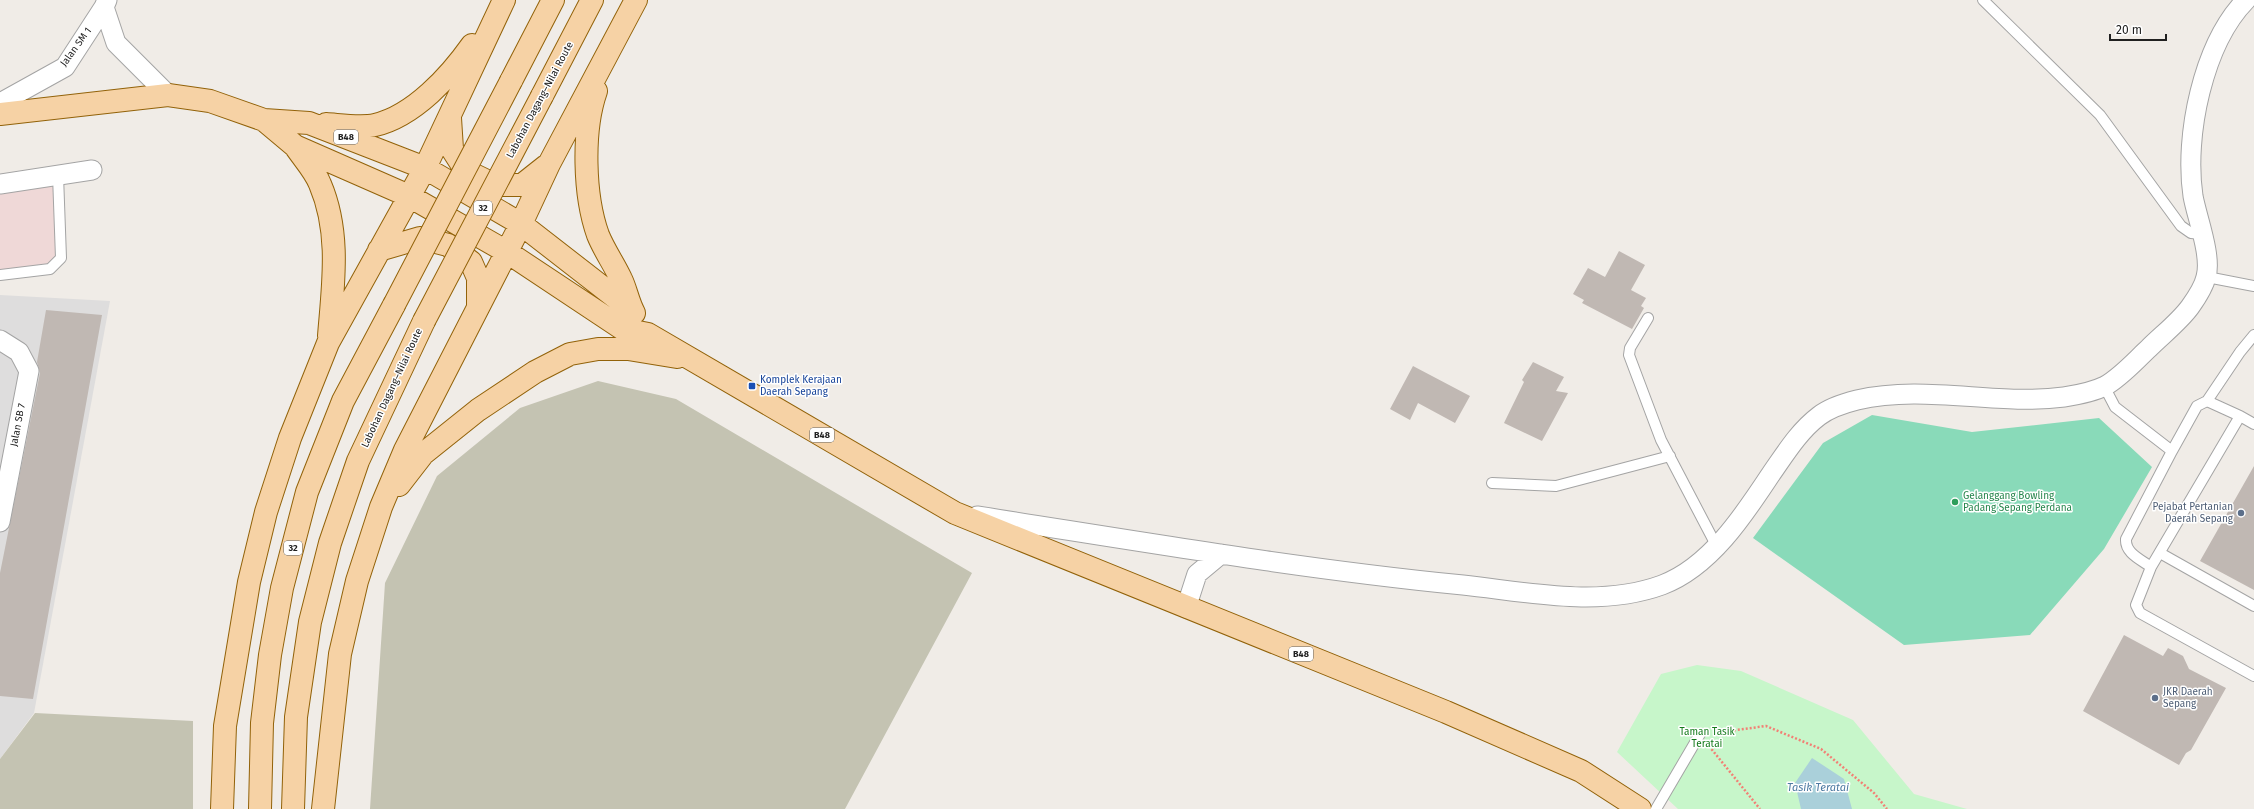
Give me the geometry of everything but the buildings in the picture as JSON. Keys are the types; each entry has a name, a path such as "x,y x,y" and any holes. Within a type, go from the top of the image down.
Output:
{"main road":[{"path":"222,809 225,726 249,582 266,512 290,438 328,343 425,168 504,0"},
{"path":"309,123 374,126 405,114 455,69 504,0"},
{"name":"32","path":"260,809 262,723 270,656 282,588 307,492 343,401 553,0"},
{"name":"Labohan Dagang–Nilai Route","path":"293,809 296,716 310,622 330,543 358,461 424,321 592,0"},
{"path":"323,809 340,654 357,581 381,508 405,450 507,252 549,164 636,0"},
{"path":"611,49 592,102 586,153 590,200 598,236 622,280 633,311"},
{"name":"B48","path":"0,114 168,95 210,101 264,120 309,123 425,168 521,224 633,311 648,334"},
{"path":"450,116 452,149 466,171 495,186 522,185 549,164"},
{"name":"B48","path":"264,120 295,146 410,196 507,252 623,329 648,334 688,359 955,513 1186,608 1446,712 1581,771 1640,809"},
{"path":"295,146 320,183 333,224 334,270 328,343"},
{"path":"379,250 420,238 448,245 471,262 478,278 478,308"},
{"path":"381,508 429,449 478,410 535,372 570,354 598,349 628,349 688,359"}],"street":[{"path":"955,513 1221,554 1414,580 1558,595 1606,597 1661,585 1689,571 1716,545 1751,503 1791,446 1820,415 1855,400 1899,395 2040,400 2076,395 2104,386 2126,370 2190,307 2206,276 2206,257 2193,194 2191,159 2197,106 2213,51 2234,12 2246,0"},
{"name":"Jalan SM 1","path":"106,4 116,44 168,95"},
{"name":"Jalan SM 1","path":"0,103 64,67 106,4"},
{"path":"0,184 92,170"},
{"name":"Jalan SB 7","path":"0,340 19,352 28,371 0,522"},
{"path":"1186,608 1197,574 1221,554"}],"lane":[{"path":"1983,0 2100,115 2181,226 2191,233 2202,234"},
{"path":"0,274 50,269 61,258 58,175"},
{"path":"2206,276 2254,286"},
{"path":"1648,318 1630,348 1629,355 1661,440 1716,545"},
{"path":"2151,567 2129,551 2125,545 2126,539 2197,406 2207,402 2240,352 2254,335"},
{"path":"2104,386 2115,407 2172,451"},
{"path":"2207,402 2240,416 2254,424"},
{"path":"2240,416 2151,567 2136,605 2140,613 2254,676"},
{"path":"1492,483 1556,486 1670,456"},
{"path":"2160,553 2254,606"},
{"path":"1656,809 1700,734"}],"path":[{"path":"1700,734 1766,726 1821,749 1874,792 1887,809"},
{"path":"1700,734 1760,809"}],"shaded area":[{"path":"53,183 57,254 48,266 0,271 0,191"},
{"path":"0,295 110,301 34,713 0,759"},
{"path":"598,381 676,399 972,573 845,809 370,809 385,583 437,476 520,408"},
{"path":"35,713 193,721 193,809 0,809 0,759"}],"green space":[{"name":"Gelanggang Bowling Padang Sepang Perdana","path":"1872,415 1972,432 2099,418 2152,467 2104,549 2030,635 1904,645 1753,538 1823,443"},
{"name":"Taman Tasik Teratai","path":"1697,665 1741,671 1853,720 1914,794 1967,809 1678,809 1617,752 1661,674"}],"water":[{"name":"Tasik Teratai","path":"1812,758 1844,779 1852,809 1801,809 1795,783"}],"place":[{"name":"Komplek Kerajaan Daerah Sepang","path":"752,386"},
{"name":"Gelanggang Bowling Padang Sepang Perdana","path":"1955,502"},
{"name":"Pejabat Pertanian Daerah Sepang","path":"2241,513"},
{"name":"JKR Daerah Sepang","path":"2155,698"}]}
